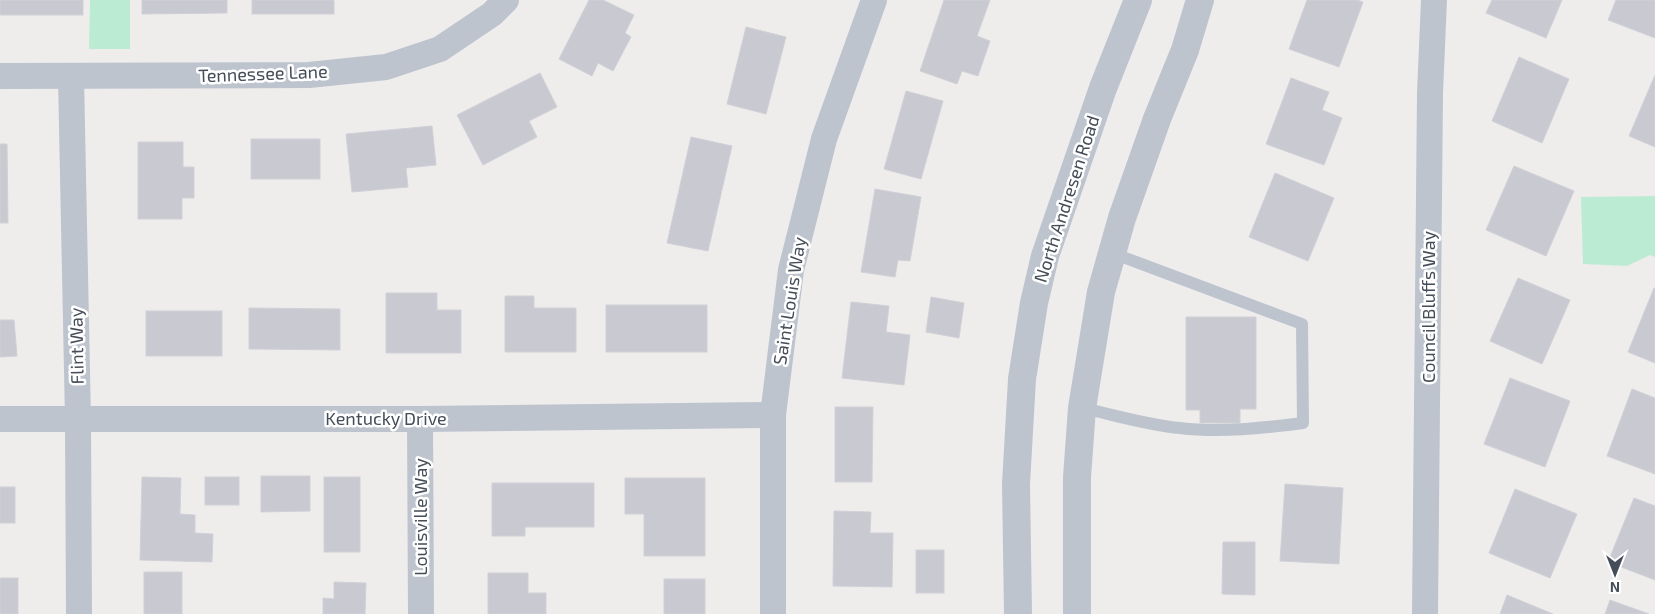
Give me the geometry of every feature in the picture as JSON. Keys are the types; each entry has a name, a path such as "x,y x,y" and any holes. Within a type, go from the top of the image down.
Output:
{"street":[{"name":"Tennessee Lane","path":"0,76 309,75 386,67 440,49 492,14 506,0"},
{"name":"Saint Louis Way","path":"773,614 773,415 792,270 824,139 874,0"},
{"name":"North Andresen Road","path":"1018,614 1016,474 1022,379 1034,303 1051,239 1103,88 1138,0"},
{"path":"1077,614 1077,477 1082,408 1101,292 1122,218 1157,119 1185,50 1200,0"},
{"name":"Council Bluffs Way","path":"1425,614 1430,93 1434,0"},
{"name":"Flint Way","path":"71,77 78,420 79,614"},
{"name":"Kentucky Drive","path":"0,420 420,419 773,415"},
{"name":"Louisville Way","path":"420,419 421,614"}],"lane":[{"path":"1082,408 1182,429 1259,428 1303,423 1302,324 1112,253"}],"green space":[{"path":"90,0 130,0 130,49 89,49"},
{"path":"1655,196 1655,257 1650,255 1627,266 1583,264 1581,197"}],"building":[{"path":"0,0 83,0 83,15 0,15"},
{"path":"142,0 227,0 227,13 142,14"},
{"path":"252,0 334,0 334,14 252,14"},
{"path":"589,0 603,0 634,15 625,33 631,37 613,71 598,63 592,76 559,59"},
{"path":"944,0 990,0 977,36 990,41 978,76 962,71 957,84 920,71"},
{"path":"1307,0 1357,0 1363,2 1339,67 1289,49"},
{"path":"1492,0 1562,0 1546,38 1486,13"},
{"path":"1616,0 1655,0 1655,38 1608,20"},
{"path":"746,27 786,37 766,114 727,104"},
{"path":"1519,57 1569,79 1542,143 1492,121"},
{"path":"540,73 557,107 529,121 537,137 483,165 457,115"},
{"path":"1655,75 1655,147 1629,136"},
{"path":"1291,78 1329,92 1322,110 1342,118 1324,165 1266,144"},
{"path":"906,91 943,101 921,179 884,169"},
{"path":"432,126 436,165 406,168 408,187 352,192 346,134"},
{"path":"691,137 732,146 708,251 667,243"},
{"path":"251,139 320,139 320,179 251,179"},
{"path":"138,142 183,142 183,167 194,167 194,198 182,198 182,219 138,219"},
{"path":"0,144 7,144 8,223 0,223"},
{"path":"1514,166 1574,191 1546,256 1486,230"},
{"path":"1275,173 1334,198 1308,261 1249,237"},
{"path":"875,189 921,197 910,261 898,260 895,277 861,272"},
{"path":"1518,278 1570,300 1542,364 1490,341"},
{"path":"1655,288 1655,363 1628,352"},
{"path":"386,293 437,293 437,310 461,310 461,353 386,353"},
{"path":"505,296 534,296 534,308 576,308 576,352 505,352"},
{"path":"931,297 964,303 959,338 926,332"},
{"path":"851,302 889,306 886,332 910,335 904,385 842,378"},
{"path":"606,305 707,305 707,352 606,352"},
{"path":"249,308 340,309 340,350 249,349"},
{"path":"146,311 222,311 222,356 146,356"},
{"path":"1186,317 1256,317 1256,409 1240,409 1240,423 1200,423 1200,410 1186,410"},
{"path":"0,320 14,320 17,356 0,357"},
{"path":"1510,378 1570,401 1545,467 1484,444"},
{"path":"1632,389 1655,398 1655,474 1607,456"},
{"path":"835,407 873,407 872,482 835,482"},
{"path":"261,476 310,476 310,511 261,512"},
{"path":"142,477 181,478 180,514 195,515 195,533 213,534 212,562 140,560"},
{"path":"205,477 239,477 239,505 205,505"},
{"path":"324,477 360,477 360,552 324,552"},
{"path":"625,478 705,478 705,556 644,556 644,514 625,514"},
{"path":"492,483 594,483 594,527 525,527 525,536 492,536"},
{"path":"1285,484 1343,488 1339,564 1280,561"},
{"path":"0,487 15,487 15,523 0,523"},
{"path":"1515,489 1577,514 1550,578 1489,553"},
{"path":"1634,498 1655,506 1655,580 1608,562"},
{"path":"834,511 871,512 870,533 893,533 892,587 833,586"},
{"path":"1223,542 1255,542 1255,595 1222,594"},
{"path":"916,550 944,550 944,593 916,593"},
{"path":"144,572 182,572 182,614 144,614"},
{"path":"488,573 528,573 528,593 546,593 546,614 488,614"},
{"path":"0,578 18,578 18,614 0,614"},
{"path":"664,579 705,579 705,614 664,614"},
{"path":"334,582 366,583 365,614 323,614 323,598 334,599"},
{"path":"1507,595 1553,614 1500,614"},
{"path":"1610,600 1649,614 1605,614"}]}
